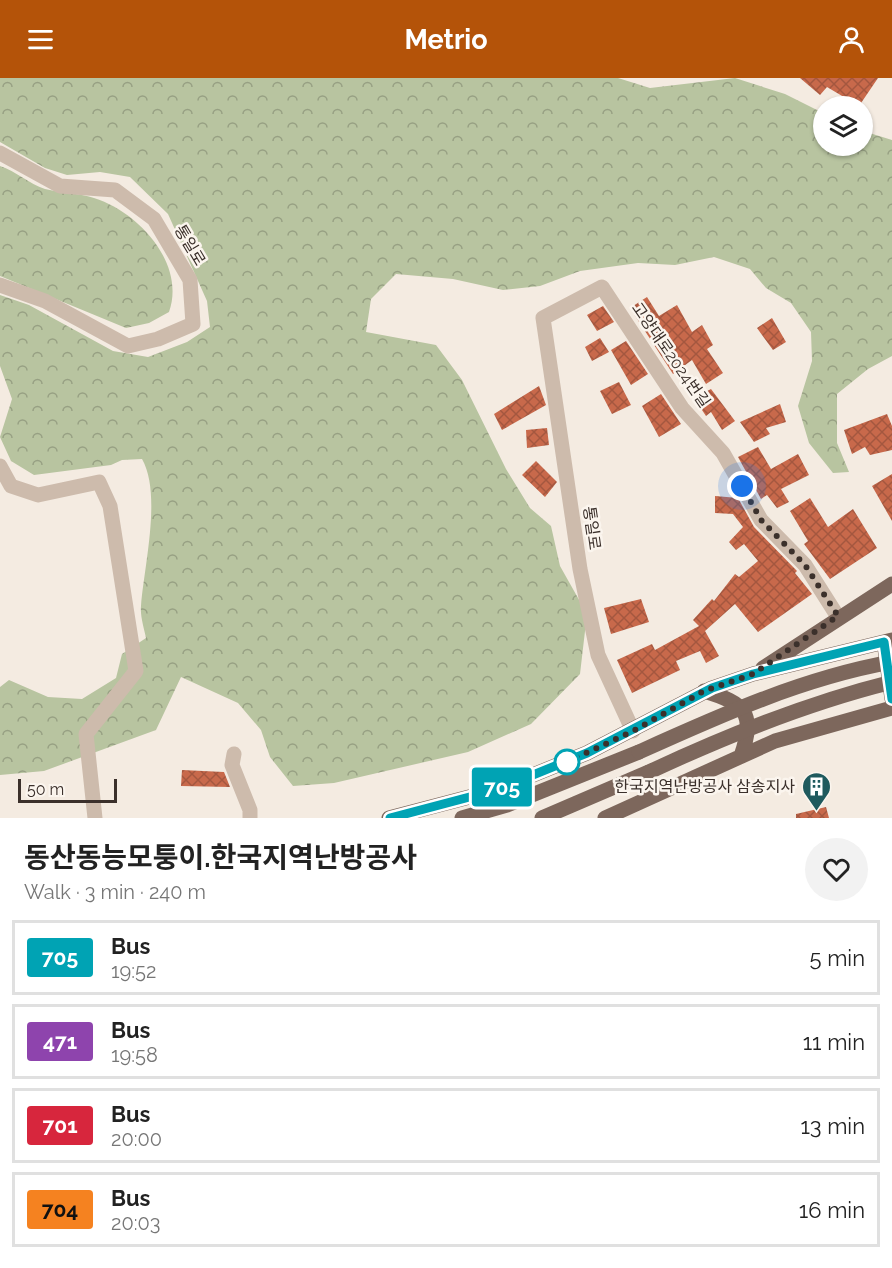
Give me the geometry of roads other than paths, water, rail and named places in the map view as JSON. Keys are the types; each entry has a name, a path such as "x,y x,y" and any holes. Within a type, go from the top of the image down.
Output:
{"main road":[{"path":"753,674 838,616 892,584"},
{"path":"389,818 496,790 587,753 633,731 704,691 753,674 889,638 892,699"},
{"path":"462,818 507,805 584,776 747,704 856,670 892,662"},
{"path":"542,818 770,718 834,696 892,682"},
{"path":"704,691 732,699 745,717 748,735 741,756"},
{"path":"605,818 775,741 892,708"}],"street":[{"name":"통일로","path":"0,153 60,186 115,190 154,219 190,280 193,324 158,339 128,346 45,301 0,285"},
{"name":"통일로","path":"602,287 543,318 580,569 598,655 633,731"},
{"name":"고양대로2024번길","path":"602,287 682,408 723,453 761,520 805,565 838,616"},
{"path":"0,466 11,486 38,495 99,482 110,506 136,671 86,734 95,818"},
{"path":"234,754 232,765 250,810 250,818"}],"place":[{"name":"한국지역난방공사 삼송지사","path":"816,812"}]}
